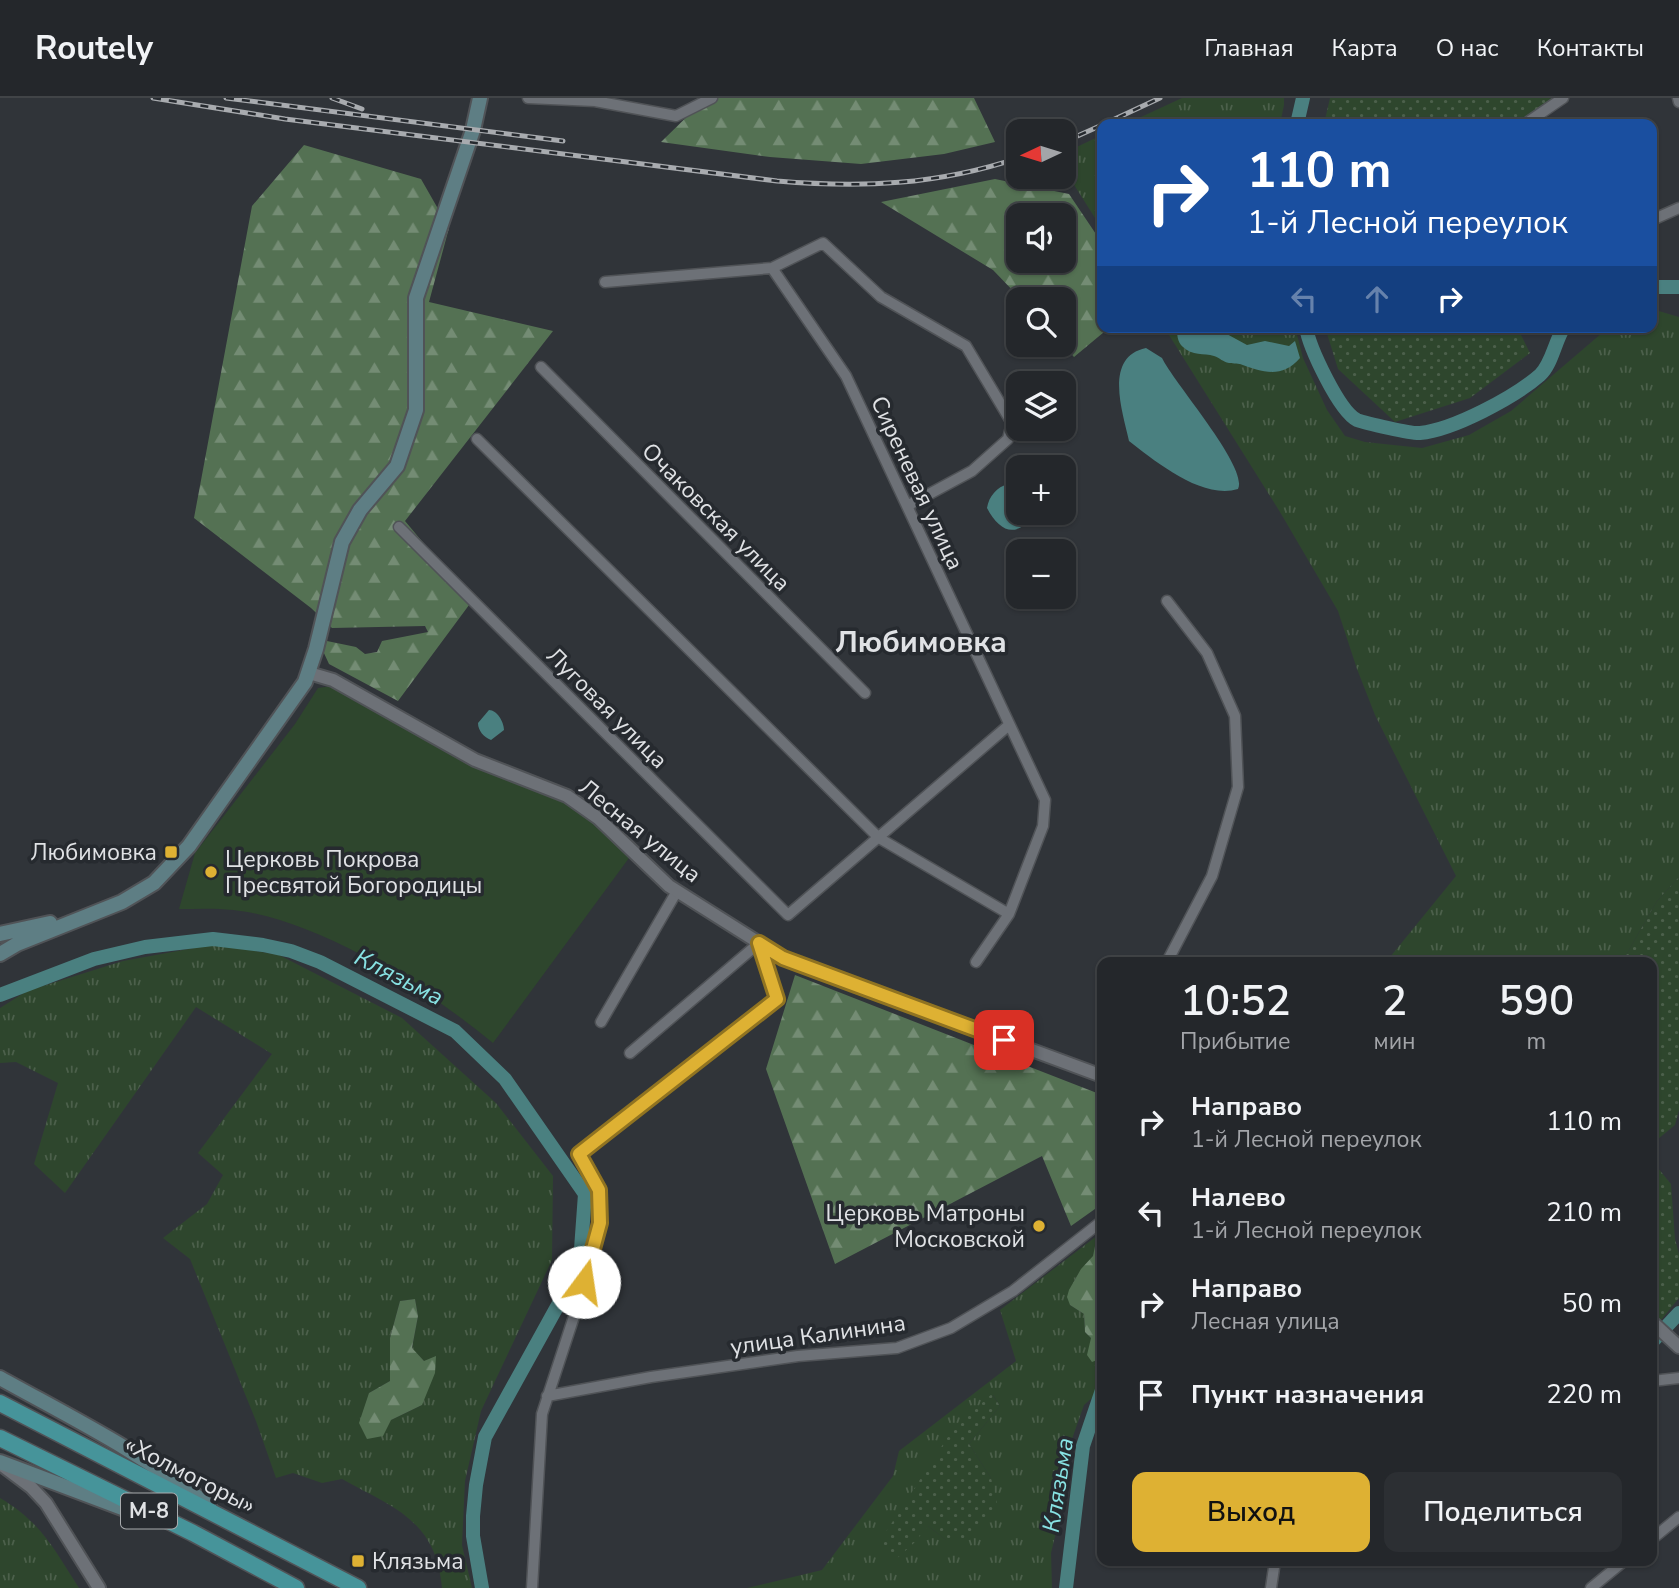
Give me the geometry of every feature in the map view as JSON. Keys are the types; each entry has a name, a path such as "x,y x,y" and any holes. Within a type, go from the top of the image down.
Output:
{"highway":[{"name":"«Холмогоры»","path":"0,1402 358,1588"},
{"name":"М-8","path":"0,1438 193,1533 296,1588"}],"main road":[{"path":"0,954 122,902 147,888 177,860 297,696 309,673 342,542 360,510 397,467 416,410 416,298 475,121 480,98"},
{"path":"0,934 95,912"},
{"path":"0,1378 131,1451 177,1480 224,1518"},
{"path":"0,1463 193,1533"}],"street":[{"path":"528,98 595,101 676,116 712,98"},
{"path":"1532,119 1563,98"},
{"path":"1657,218 1679,208"},
{"path":"605,282 772,268 823,243 881,297 967,346 1012,423 1008,439 972,471 907,506"},
{"name":"Сиреневая улица","path":"772,268 846,376 1045,800 1043,826 1009,914 976,962"},
{"name":"Очаковская улица","path":"541,367 865,693"},
{"path":"477,439 879,838 1009,914"},
{"name":"Луговая улица","path":"399,527 789,915 879,838"},
{"path":"1167,601 1207,653 1235,716 1238,787 1212,876 1170,957"},
{"name":"Лесная улица","path":"309,673 333,680 475,760 566,796 598,818 669,886 783,958 1097,1074"},
{"path":"879,838 1009,725"},
{"path":"601,1022 677,891"},
{"path":"532,1588 541,1427 547,1396 583,1289 600,1223 599,1190 579,1154 777,999 759,943 631,1053"},
{"name":"улица Калинина","path":"547,1396 651,1377 798,1356 897,1348 951,1328 1013,1291 1097,1226"},
{"path":"1657,1327 1678,1346"},
{"path":"1657,1380 1679,1378"},
{"path":"0,1463 31,1487 46,1503 99,1588"},
{"path":"1657,1535 1679,1517"},
{"path":"1272,1588 1274,1566"},
{"path":"1591,1588 1618,1566"}],"green space":[{"path":"706,98 974,98 995,142 944,154 861,164 770,157 661,142"},
{"path":"1182,98 1284,98 1281,119 1137,119"},
{"path":"1330,98 1554,98 1523,119 1325,119"},
{"path":"1097,137 1097,221 1076,188 1076,147"},
{"path":"304,145 421,179 449,228 429,302 553,331 405,521 472,601 398,701 329,664 323,651 327,641 356,647 365,654 377,652 382,641 428,632 425,626 332,628 311,608 194,518 252,206"},
{"path":"995,179 1006,181 1006,189 1044,189 1069,194 1075,203 1006,203 1006,273 1076,273 1076,204 1097,236 1097,333 1103,333 1076,355 1076,287 1009,287 993,270 881,202"},
{"path":"1657,310 1679,317 1679,877 1657,901 1625,957 1390,957 1456,876 1375,715 1338,611 1280,512 1168,333 1297,333 1303,358 1327,410 1345,436 1365,442 1422,448 1469,435 1511,411 1602,333 1657,333"},
{"path":"1327,333 1520,333 1530,353 1470,398 1395,422 1338,369"},
{"path":"332,686 461,761 567,804 593,821 629,858 493,1043 467,1022 404,980 335,942 300,927 266,916 226,909 179,909 195,853 295,724 318,688"},
{"path":"1679,877 1679,1110 1675,1125 1658,1139 1657,1167 1657,957 1625,957 1657,901"},
{"path":"216,944 279,955 402,1018 496,1103 553,1176 552,1260 481,1411 465,1481 462,1545 472,1588 442,1588 431,1546 421,1531 395,1508 379,1499 342,1479 322,1483 293,1473 276,1478 256,1421 190,1259 163,1238 207,1204 223,1175 198,1153 272,1054 196,1007 65,1193 34,1164 58,1083 16,1062 0,1063 0,1008 27,991 123,961","holes":["415,1299 418,1316 412,1349 424,1361 422,1405 391,1420 369,1393 390,1381 390,1338 400,1301"]},
{"path":"795,975 1097,1093 1097,1208 1071,1226 1042,1156 835,1264 766,1069"},
{"path":"1657,1167 1671,1184 1675,1239 1679,1254 1679,1298 1661,1320 1657,1317"},
{"path":"1097,1236 1093,1256 1072,1286 1070,1305 1084,1314 1085,1332 1091,1338 1092,1361 1097,1360 1097,1393 1084,1405 1060,1473 1060,1516 1051,1553 1052,1588 747,1588 822,1570 893,1476 899,1451 1016,1361 1000,1310","holes":["993,1395 1000,1406 969,1444 991,1478 946,1540 928,1526"]},
{"path":"1096,1241 1097,1360 1092,1362 1087,1355 1091,1338 1085,1332 1084,1314 1070,1305 1067,1297 1081,1269 1093,1256"},
{"path":"415,1299 418,1316 412,1348 424,1361 436,1356 435,1373 422,1405 391,1420 383,1436 367,1439 359,1423 369,1393 390,1381 390,1338 400,1301"},
{"path":"992,1394 1000,1406 969,1444 991,1478 998,1508 972,1538 946,1540 928,1526 895,1560 878,1544 955,1426"},
{"path":"0,1498 36,1527 79,1588 0,1588"}],"water":[{"path":"1225,333 1247,345 1265,341 1289,346 1295,341 1300,358 1286,369 1272,372 1194,353 1181,345 1177,335"},
{"path":"1146,348 1162,358 1209,425 1232,463 1238,478 1238,489 1224,491 1195,484 1165,468 1129,441 1120,402 1120,374 1124,362 1133,353"},
{"path":"1006,485 1006,525 1024,525 1022,527 1009,530 1003,527 987,508 1000,487"},
{"path":"489,710 500,717 504,730 491,740 482,733 478,723"}],"waterway":[{"name":"Клязьма","path":"1298,119 1303,98"},
{"name":"Клязьма","path":"1657,287 1679,287"},
{"name":"Клязьма","path":"1307,333 1326,378 1350,414 1357,420 1420,433 1434,431 1466,419 1529,384 1548,365 1561,333"},
{"name":"Клязьма","path":"0,995 94,959 145,947 213,939 263,945 291,951 320,962 455,1031 505,1079 585,1194 581,1249 563,1296 485,1437 473,1516 473,1536 482,1588"},
{"name":"Клязьма","path":"1657,1337 1679,1313"},
{"name":"Клязьма","path":"1066,1588 1083,1446 1097,1405"}],"railway":[{"path":"153,98 285,119 777,181 839,184 899,182 958,174 1006,162"},
{"path":"226,98 563,141"},
{"path":"332,98 362,109"},
{"path":"1115,119 1160,98"},
{"path":"1076,137 1097,127"}],"place":[{"name":"Любимовка","path":"171,852"},
{"name":"Церковь Покрова Пресвятой Богородицы","path":"211,872"},
{"name":"Церковь Матроны Московской","path":"1039,1226"},
{"name":"Клязьма","path":"358,1561"}],"district":[{"name":"Любимовка","path":"921,642"}],"route":[{"path":"584,1282 600,1223 599,1190 579,1154 777,999 759,943 783,958 1004,1040"}]}
